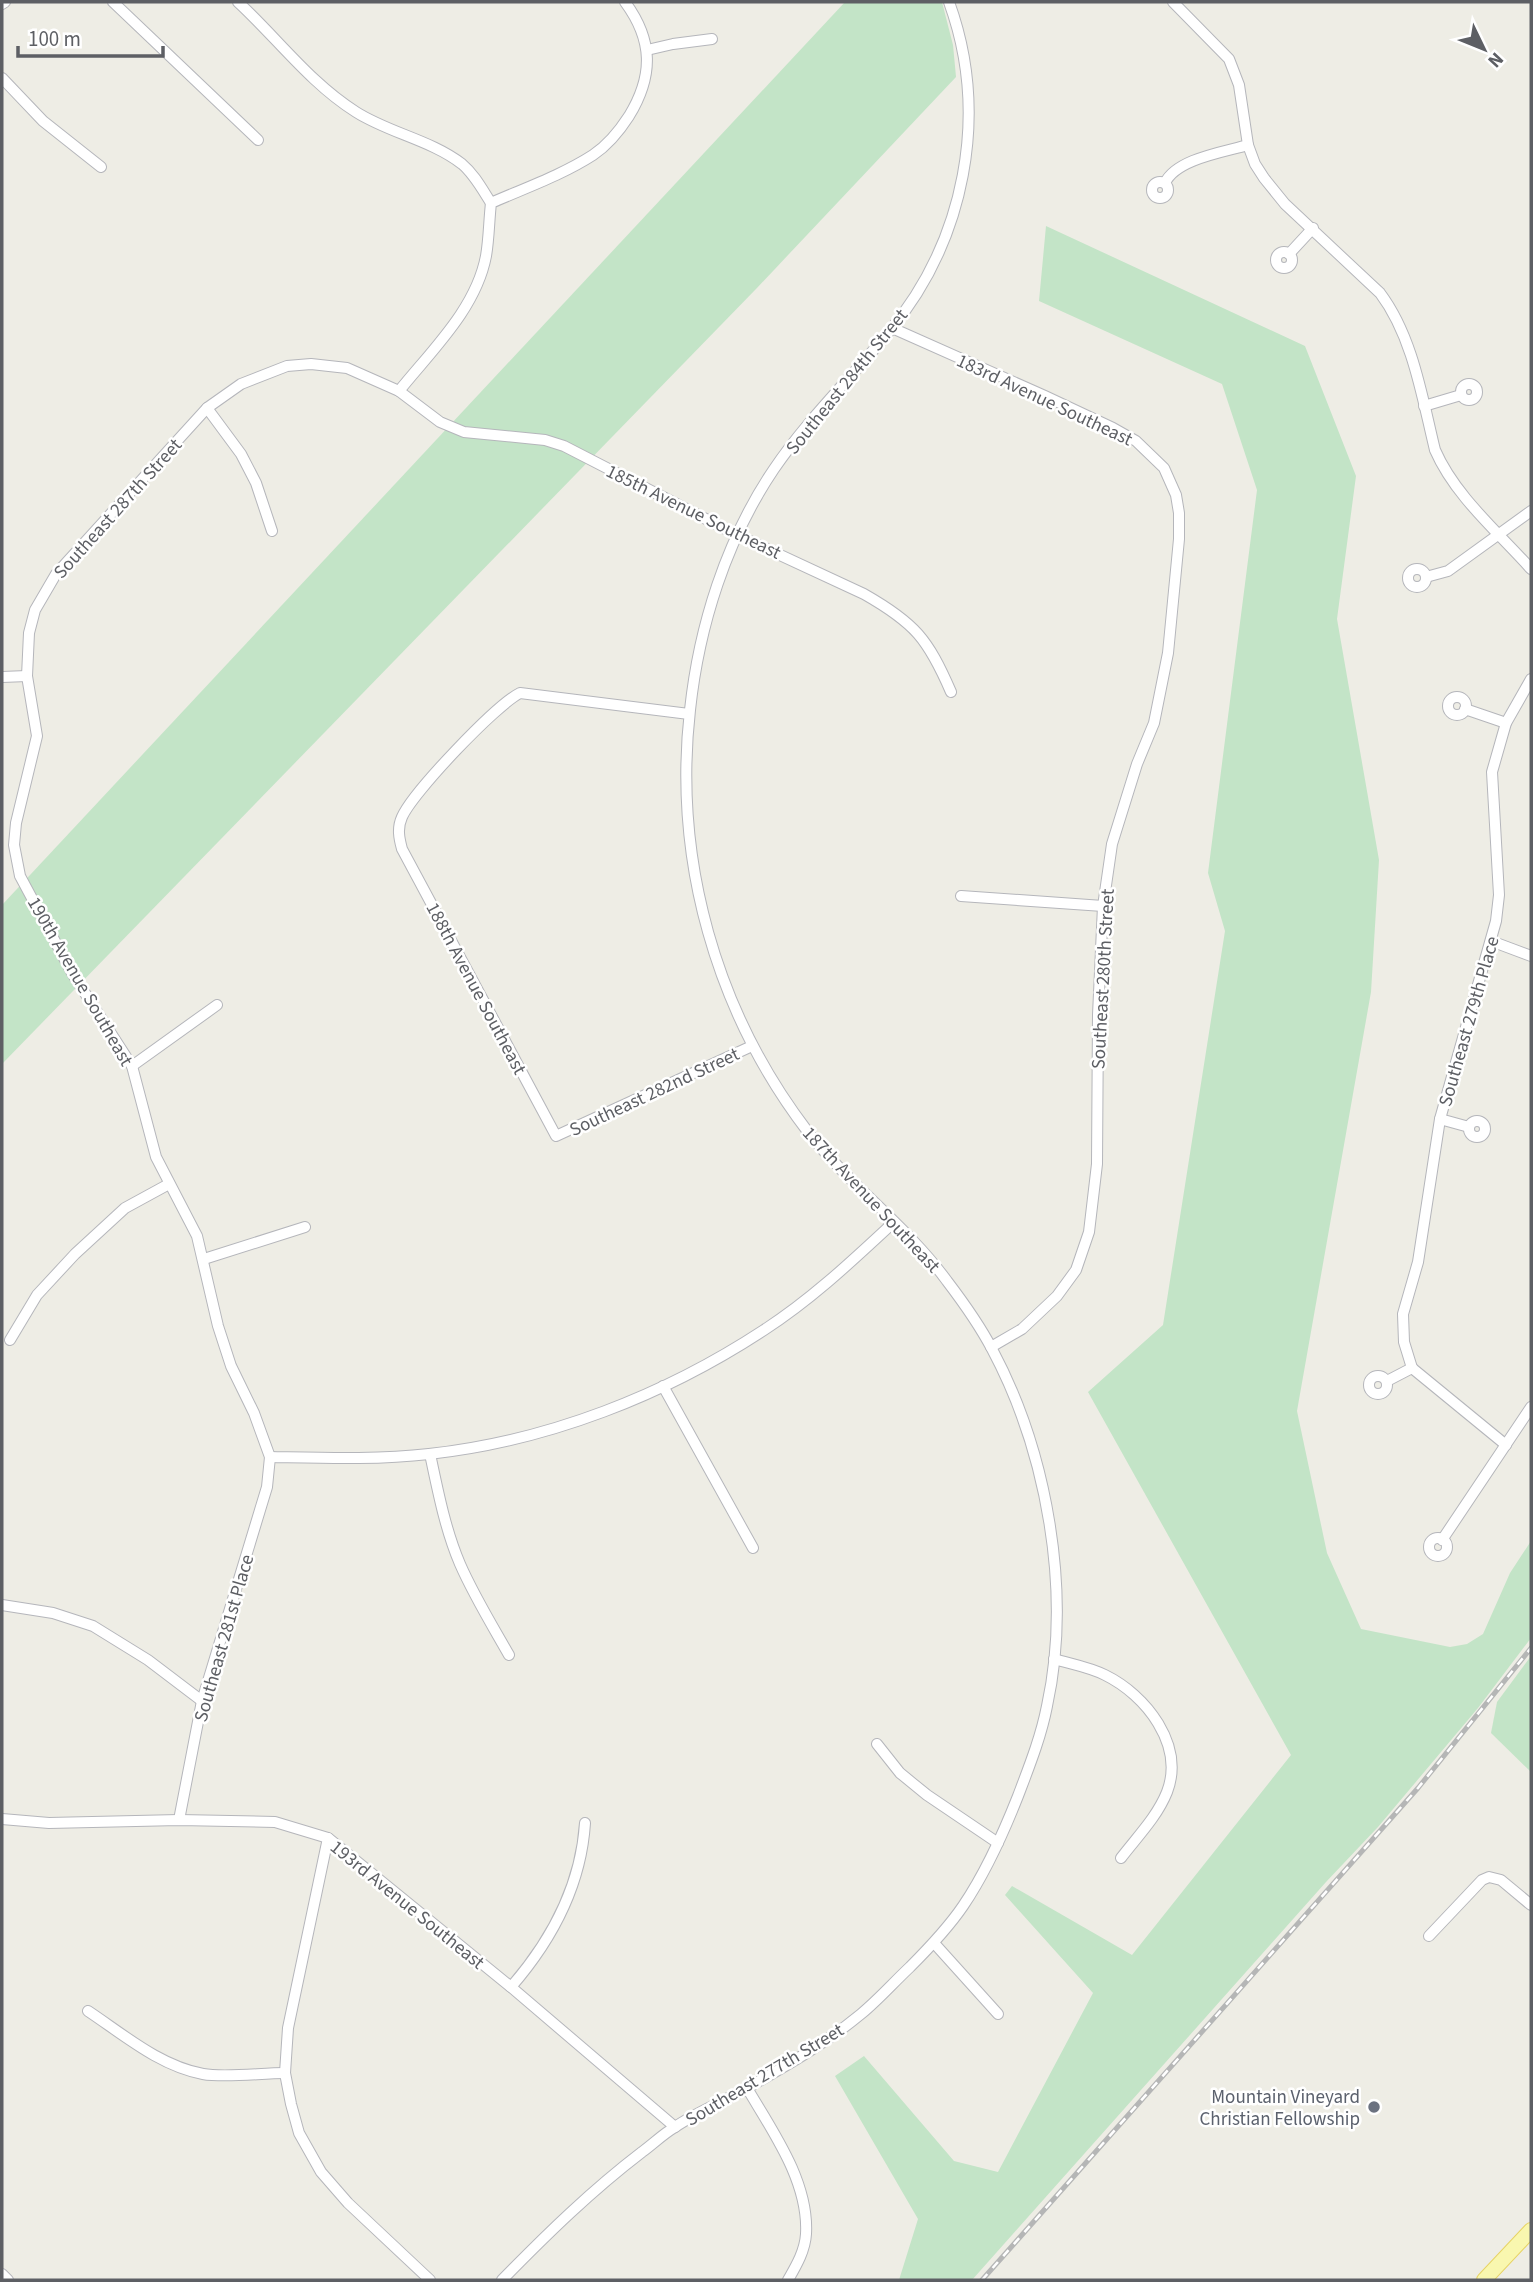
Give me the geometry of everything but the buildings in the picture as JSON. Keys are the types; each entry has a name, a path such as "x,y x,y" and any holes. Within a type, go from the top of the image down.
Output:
{"main road":[{"path":"1484,2280 1531,2230"}],"street":[{"path":"113,2 258,139"},
{"path":"238,2 323,88 365,117 447,154 469,172 491,203 486,257 477,285 461,313 400,391"},
{"path":"491,203 594,154 610,140 630,114 644,86 648,67 638,20 625,2"},
{"name":"Southeast 284th Street","path":"689,714 696,657 713,599 737,535 757,496 806,424 892,328 913,298 942,245 957,207 970,126 964,50 949,2"},
{"path":"1173,2 1229,59 1239,85 1248,145 1264,178 1285,204 1380,293 1394,312 1403,333 1441,465 1458,489 1531,569"},
{"path":"646,50 712,40"},
{"path":"2,78 43,121 101,167"},
{"path":"1165,183 1168,176 1183,165 1248,145"},
{"path":"1289,254 1313,229"},
{"name":"183rd Avenue Southeast","path":"892,328 1113,428 1136,441 1154,456 1170,478 1176,495"},
{"name":"Southeast 287th Street","path":"15,860 16,823 37,736 27,676 31,623 41,597 56,574 207,408 241,384 287,366 311,364 347,368 400,391"},
{"name":"185th Avenue Southeast","path":"400,391 428,414 452,427 479,434 545,440 564,446 737,535 864,594 916,630 935,656 951,692"},
{"path":"1424,406 1461,395"},
{"path":"207,408 241,454 256,483 272,531"},
{"name":"Southeast 280th Street","path":"991,1348 1022,1329 1056,1296 1076,1270 1087,1240 1097,1164 1098,1015 1103,906 1112,844 1137,764 1154,723 1168,653 1179,539 1176,495"},
{"path":"1426,577 1448,571 1531,511"},
{"path":"2,677 27,676"},
{"name":"Southeast 279th Place","path":"1412,1368 1404,1342 1403,1314 1418,1262 1440,1119 1491,942 1499,895 1492,772 1506,723 1531,678"},
{"name":"188th Avenue Southeast","path":"556,1136 402,849 399,839 400,821 415,797 497,708 520,693 689,714"},
{"path":"1465,709 1506,723"},
{"name":"187th Avenue Southeast","path":"689,714 684,775 693,868 709,938 732,1003 752,1046 811,1135 924,1252 948,1282 991,1348 1020,1411 1040,1477 1050,1528 1057,1602 1054,1659 1047,1706 1028,1772 998,1843"},
{"name":"190th Avenue Southeast","path":"15,860 20,876 72,973 132,1066 156,1157 197,1236 218,1326 231,1366 254,1413 271,1457"},
{"path":"961,896 1103,906"},
{"path":"1491,942 1531,956"},
{"path":"132,1066 217,1005"},
{"name":"Southeast 282nd Street","path":"556,1136 752,1046"},
{"path":"1440,1119 1469,1127"},
{"path":"10,1340 37,1295 75,1254 125,1208 169,1184"},
{"path":"271,1457 369,1458 430,1454 522,1438 611,1409 706,1364 765,1330 812,1295 894,1222"},
{"path":"204,1259 305,1227"},
{"path":"1387,1381 1412,1368 1506,1445"},
{"path":"663,1386 753,1548"},
{"path":"1442,1540 1531,1407"},
{"path":"430,1454 442,1510 459,1562 478,1602 509,1655"},
{"name":"Southeast 281st Place","path":"179,1820 202,1701 267,1487 271,1457"},
{"path":"2,1605 53,1613 93,1626 148,1660 202,1701"},
{"path":"1054,1659 1104,1674 1123,1685 1156,1718 1165,1734 1171,1755 1171,1776 1167,1791 1156,1813 1121,1858"},
{"path":"877,1744 900,1773 927,1795 998,1843"},
{"name":"193rd Avenue Southeast","path":"2,1819 49,1823 179,1820 275,1822 328,1838 511,1987 675,2127"},
{"path":"511,1987 528,1968 556,1923 583,1849 585,1823"},
{"path":"328,1838 290,2017 285,2073 299,2133 321,2172 348,2203 430,2280"},
{"name":"Southeast 277th Street","path":"502,2280 595,2188 675,2127 747,2088 829,2038 856,2018 934,1943 963,1907 998,1843"},
{"path":"1429,1936 1482,1880 1489,1877 1502,1880 1531,1905"},
{"path":"934,1943 998,2014"},
{"path":"88,2011 156,2056 180,2068 205,2075 285,2073"},
{"path":"747,2088 786,2157 804,2206 806,2235 803,2249 788,2280"},
{"path":"2,2274 8,2280"}],"green space":[{"path":"845,2 942,2 953,45 956,77 756,289 2,1064 2,905"},
{"path":"1046,226 1305,346 1356,476 1337,619 1379,860 1371,992 1297,1411 1327,1553 1361,1629 1450,1647 1467,1644 1483,1634 1510,1573 1531,1541 1531,1638 1478,1708 1378,1827 972,2280 899,2280 918,2219 835,2076 864,2056 954,2161 998,2172 1093,1993 1005,1895 1012,1886 1132,1955 1291,1755 1088,1392 1163,1325 1225,931 1208,873 1257,490 1222,384 1039,301"},
{"path":"1531,1656 1531,1772 1491,1733 1497,1702"}],"railway":[{"path":"982,2280 1418,1788 1531,1648"}],"place":[{"name":"Mountain Vineyard Christian Fellowship","path":"1374,2107"}]}
